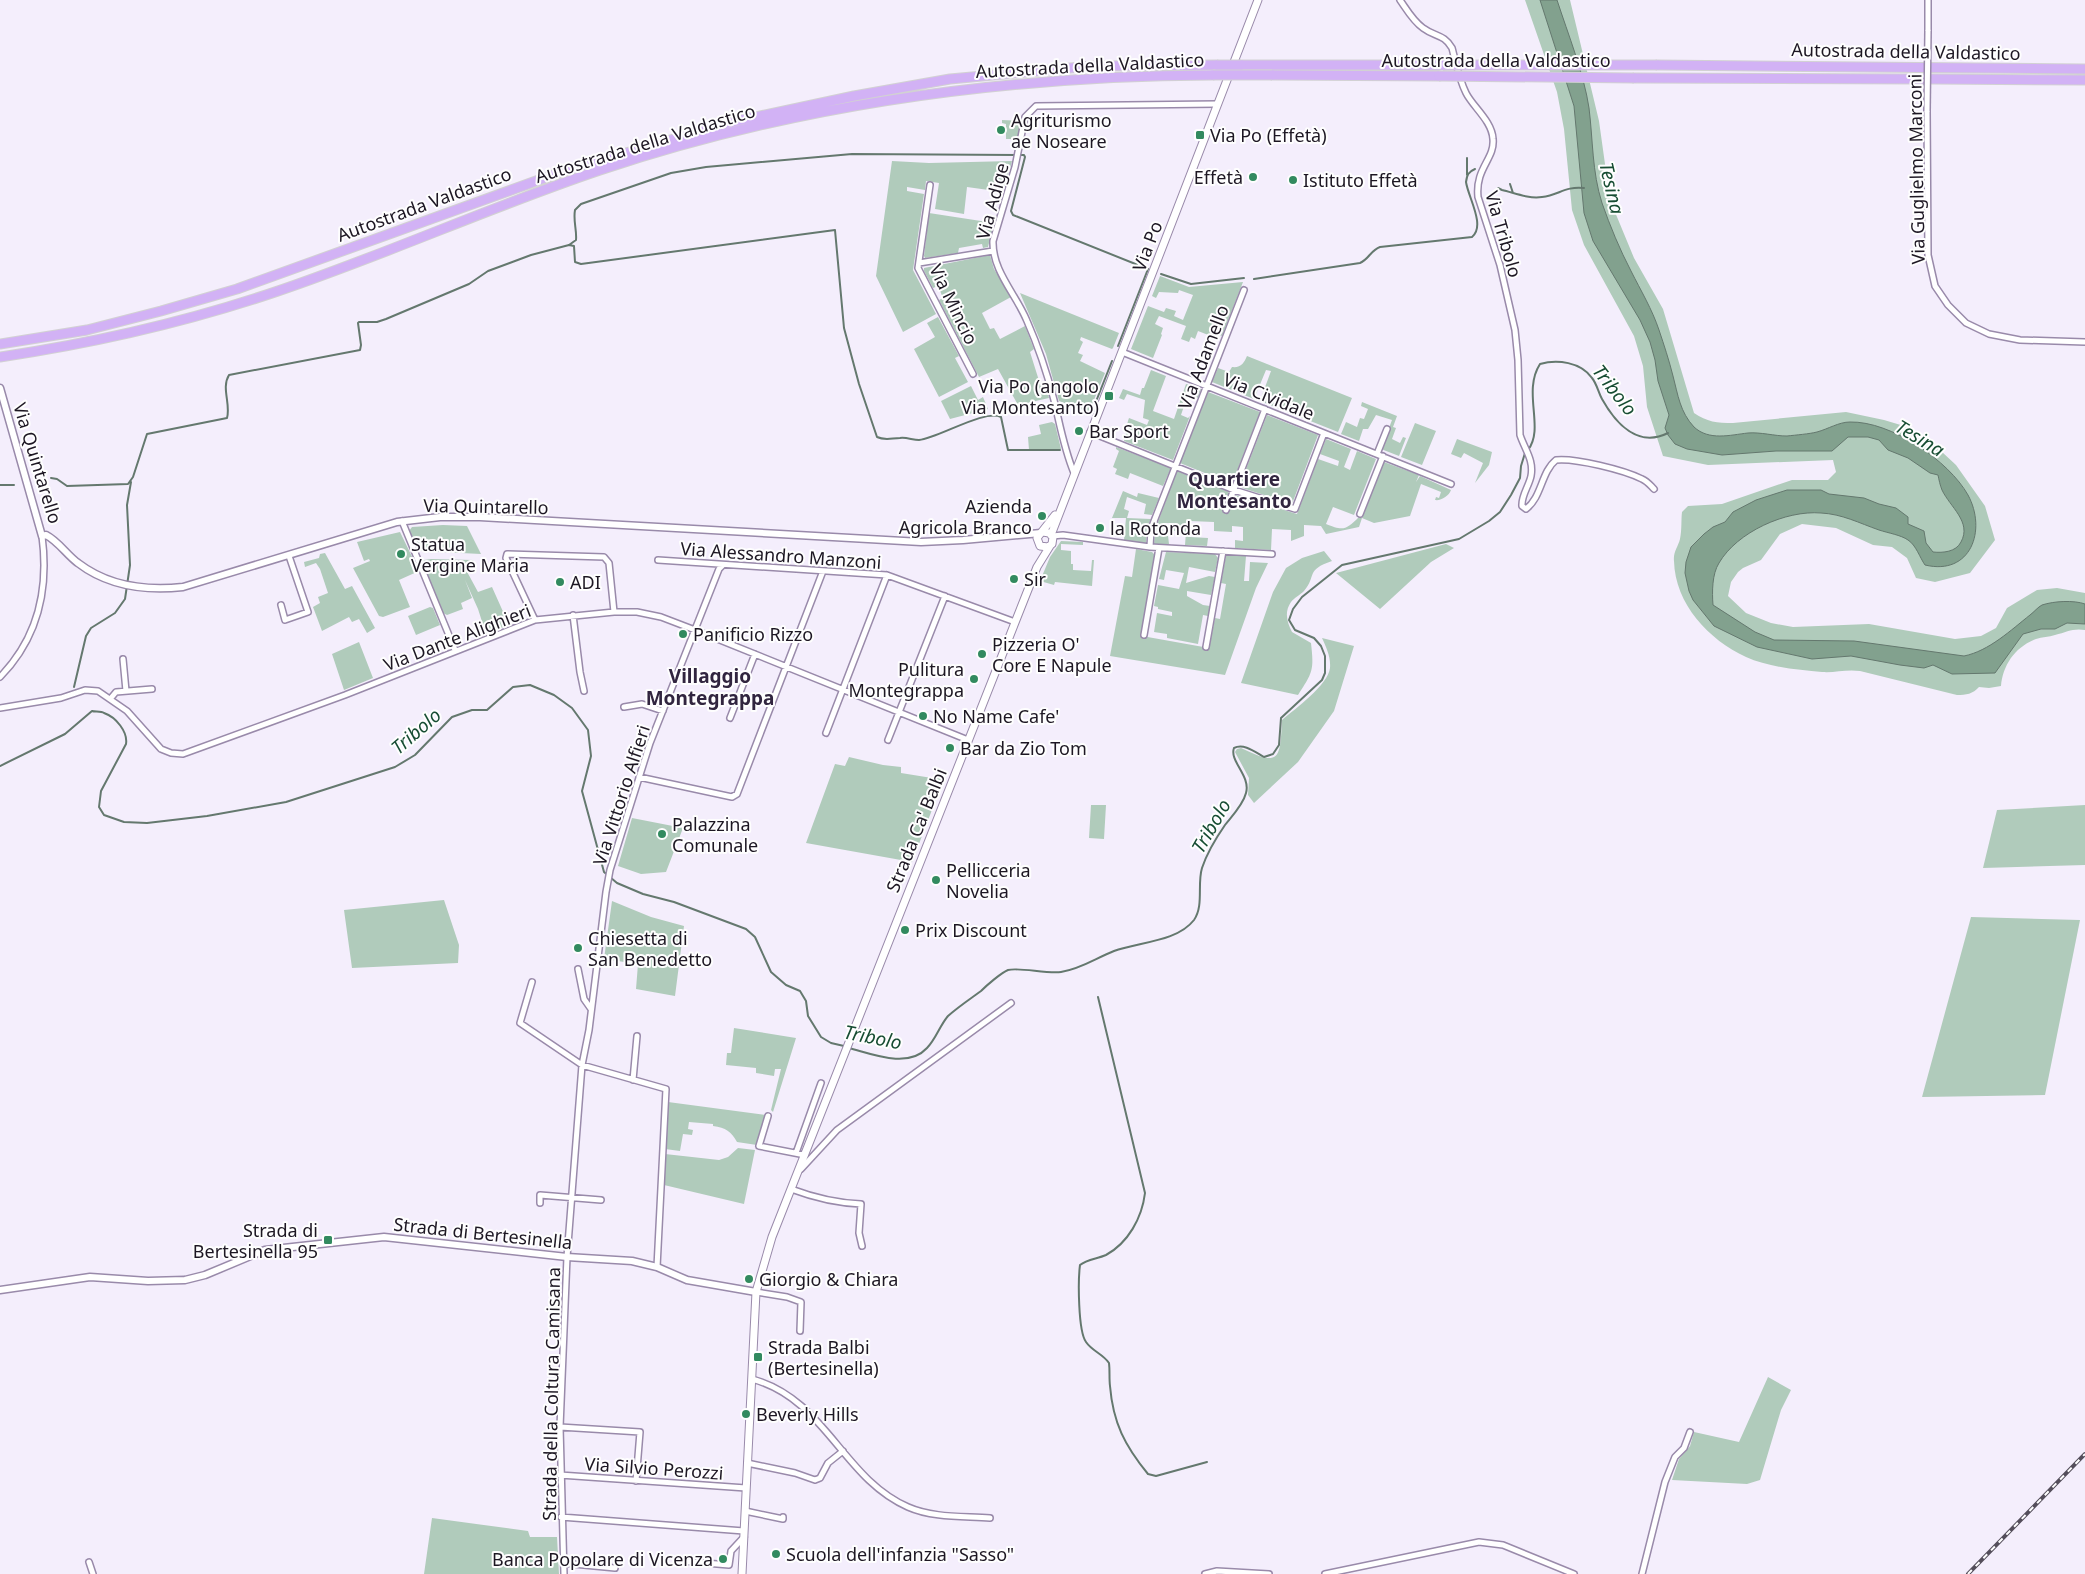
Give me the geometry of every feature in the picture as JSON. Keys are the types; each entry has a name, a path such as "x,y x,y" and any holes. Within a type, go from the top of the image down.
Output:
{"highway":[{"name":"Autostrada della Valdastico","path":"1217,65 1658,65 2085,69"},
{"name":"Autostrada Valdastico","path":"0,344 87,330 237,289 561,172 732,122 854,96 950,79 1092,66 1217,65"},
{"name":"Autostrada della Valdastico","path":"0,357 86,342 200,315 322,275 499,206 664,150 766,123 882,100 983,86 1097,77 1213,75 1922,79"},
{"name":"Autostrada della Valdastico","path":"1931,79 2085,80"}],"main road":[{"name":"Via Po","path":"1051,540 1074,473 1258,0"},
{"name":"Via Po","path":"1038,544 1038,537 1063,502"},
{"path":"1038,544 1044,548 1051,540 1042,532"},
{"name":"Strada Ca' Balbi","path":"742,1574 756,1292 772,1237 1037,567 1051,540"},
{"name":"Strada Ca' Balbi","path":"1037,567 1038,544"}],"street":[{"name":"Via Tribolo","path":"1400,0 1417,23 1429,32 1445,38 1449,42 1466,94 1492,133 1493,146 1480,171 1476,186 1482,211 1500,264 1515,330 1518,360 1520,435 1524,447 1530,454 1532,467 1531,476 1521,503 1523,508 1528,508 1532,503 1550,467 1556,460 1571,460 1627,473 1644,480 1654,489"},
{"name":"Via Guglielmo Marconi","path":"1928,0 1928,256 1934,286 1948,306 1966,322 1989,334 2020,340 2085,342"},
{"name":"Via Adige","path":"1074,473 1067,456 1052,392 1040,353 1021,308 997,266 993,251 993,242 1018,154 1025,117 1036,106 1217,104"},
{"name":"Via Mincio","path":"930,185 918,268 973,374"},
{"path":"919,264 993,251"},
{"name":"Via Adamello","path":"1150,547 1151,528 1244,290"},
{"name":"Via Cividale","path":"1122,352 1451,484"},
{"name":"Via Quintarello","path":"0,389 42,536 50,537 66,554 94,573 126,586 163,589 183,587 402,521 440,517 480,517 921,542 1042,532"},
{"path":"1226,510 1265,409"},
{"path":"1360,514 1387,429"},
{"path":"1090,432 1234,490 1295,509 1324,433"},
{"path":"402,521 455,650"},
{"name":"Via Quintarello","path":"1020,535 1038,544"},
{"path":"0,677 25,644 38,613 45,564 42,536"},
{"path":"1051,540 1067,536 1159,548 1272,554"},
{"path":"1144,635 1159,548"},
{"path":"1206,647 1223,551"},
{"path":"535,620 506,558 507,554 604,557 609,563 614,612"},
{"path":"281,604 285,620 308,612 289,556"},
{"name":"Via Alessandro Manzoni","path":"658,560 887,575 1015,622"},
{"name":"Via Vittorio Alfieri","path":"582,1065 610,870 639,776 662,711 719,569 723,565"},
{"path":"639,776 732,797 737,794 823,571"},
{"path":"826,733 887,575"},
{"path":"888,740 945,596"},
{"name":"Via Dante Alighieri","path":"0,708 61,698 89,690 102,692 127,711 161,748 171,753 183,754 345,695 535,620 614,612 637,612 661,617 695,630 968,740"},
{"path":"573,616 584,691"},
{"path":"730,718 755,654"},
{"path":"123,659 126,691"},
{"path":"111,698 116,692 152,689"},
{"name":"Via Vittorio Alfieri","path":"624,707 642,704 662,711"},
{"path":"578,969 584,999 591,1009"},
{"path":"532,982 520,1023 582,1065 666,1089 657,1267"},
{"path":"798,1171 837,1130 1011,1003"},
{"path":"633,1080 637,1036"},
{"name":"Strada della Coltura Camisana","path":"564,1574 560,1426 567,1257 582,1065"},
{"path":"796,1153 821,1084"},
{"path":"768,1116 759,1146 805,1155"},
{"path":"791,1189 816,1199 838,1203 861,1204 859,1233 862,1246"},
{"path":"540,1203 540,1195 601,1200"},
{"name":"Strada di Bertesinella","path":"0,1290 90,1277 117,1277 148,1281 185,1280 204,1275 265,1250 384,1237 567,1257 632,1261 657,1267 687,1280 756,1292"},
{"path":"756,1292 801,1302 800,1330"},
{"path":"752,1379 770,1385 795,1398 882,1492 908,1507 928,1513 990,1518"},
{"path":"560,1426 640,1432 636,1481"},
{"path":"1642,1574 1665,1482 1674,1457 1684,1448 1690,1432"},
{"path":"747,1463 795,1473 815,1480 820,1478 828,1463 843,1450"},
{"name":"Via Silvio Perozzi","path":"560,1475 746,1488"},
{"path":"745,1511 783,1519 783,1517"},
{"path":"561,1516 744,1534"},
{"path":"681,1562 729,1566 731,1550 744,1534"},
{"path":"1325,1574 1412,1557 1450,1547 1490,1542 1503,1545 1574,1574"},
{"path":"89,1562 93,1574"},
{"path":"563,1563 615,1568"},
{"path":"1205,1574 1217,1571 1269,1574"}],"shaded area":[{"path":"1525,0 1570,0 1599,121 1610,200 1634,258 1663,309 1694,413 1712,421 1733,423 1846,412 1904,426 1928,439 1956,465 1985,506 1995,540 1970,573 1935,582 1916,578 1907,558 1892,547 1873,545 1836,528 1802,524 1780,534 1761,560 1738,572 1731,582 1728,596 1746,613 1771,623 1793,627 1869,624 1955,639 1981,636 1996,628 2007,608 2037,590 2057,588 2085,593 2085,630 2070,631 2038,638 2029,642 2016,652 2007,664 2001,686 1979,687 1969,694 1957,695 1860,671 1822,672 1773,666 1732,650 1719,641 1697,619 1687,606 1680,592 1676,577 1674,558 1681,536 1682,512 1688,506 1722,504 1792,480 1828,480 1836,472 1833,460 1708,465 1663,456 1647,407 1643,366 1634,336 1584,245 1572,210 1564,129 1557,92"},
{"name":"Tesina","path":"1540,0 1557,0 1587,95 1595,168 1602,203 1619,246 1650,307 1668,358 1680,403 1694,427 1713,436 1753,433 1787,436 1817,432 1846,422 1866,423 1900,436 1917,445 1933,457 1959,482 1968,495 1973,509 1976,522 1975,535 1971,547 1964,557 1954,564 1941,567 1925,565 1911,542 1905,538 1843,517 1821,513 1807,513 1778,519 1750,533 1727,552 1715,572 1713,605 1755,632 1774,640 1854,641 1964,656 1991,645 2040,606 2047,604 2070,602 2085,604 2085,624 2067,623 2055,629 2041,629 2023,634 1995,673 1952,674 1933,665 1924,668 1851,656 1812,659 1757,647 1714,626 1693,600 1689,591 1685,573 1691,547 1713,527 1725,522 1733,512 1756,500 1787,490 1821,490 1829,494 1864,498 1896,508 1908,517 1908,524 1924,531 1926,543 1933,552 1945,552 1956,548 1964,535 1964,528 1959,515 1942,490 1938,475 1930,473 1908,458 1888,450 1879,440 1868,437 1848,437 1832,451 1776,451 1722,455 1687,449 1675,444 1665,428 1669,415 1658,381 1650,342 1640,320 1593,241 1584,213 1574,106"},
{"path":"1002,120 1021,121 1020,139 1006,139 1006,124 1002,123"},
{"path":"892,161 929,163 1012,161 1003,192 967,187 964,214 935,209 939,183 926,181 925,190 907,187 907,191 924,194 913,270 936,314 903,332 876,276"},
{"path":"929,213 994,223 988,247 983,248 982,244 959,248 958,253 925,258"},
{"path":"990,255 994,269 1011,297 982,313 990,329 994,328 1000,339 1025,326 1034,349 1030,352 1041,387 1046,386 1049,398 1018,405 998,369 979,377 939,300 943,298 938,286 933,288 924,271 924,268"},
{"path":"1160,276 1189,287 1243,282 1222,336 1217,334 1216,338 1198,331 1195,339 1191,337 1189,342 1181,339 1186,326 1159,316 1155,324 1163,328 1162,335 1153,358 1131,349 1148,306 1164,312 1166,308 1176,311 1174,316 1183,320 1193,295 1179,290 1178,293 1159,292 1156,298 1152,296"},
{"path":"1020,293 1119,333 1112,349 1081,337 1080,340 1083,342 1078,353 1083,355 1080,361 1105,373 1089,412 1059,401 1046,354"},
{"path":"938,317 959,356 955,358 968,382 939,397 914,349 935,337 927,323"},
{"path":"1247,356 1352,398 1338,432 1260,401 1271,371 1266,370 1254,399 1212,382 1218,368 1229,372 1232,367 1238,367 1242,364"},
{"path":"1151,370 1166,376 1153,411 1174,419 1186,384 1201,389 1198,398 1196,397 1198,393 1188,389 1182,405 1184,406 1181,415 1188,418 1190,416 1173,460 1124,441 1129,418 1147,425 1149,420 1143,418 1145,400 1127,394 1124,400 1119,398 1123,389 1140,395"},
{"path":"971,386 978,400 983,397 988,409 950,419 941,401"},
{"path":"1208,392 1260,412 1232,484 1180,463"},
{"path":"1362,402 1397,416 1393,427 1396,428 1392,439 1400,443 1403,437 1406,438 1399,456 1381,449 1392,420 1376,415 1368,429 1363,429 1359,441 1341,434 1346,422 1357,427 1360,418 1364,419 1368,409 1361,406"},
{"path":"1267,415 1318,435 1292,504 1239,487"},
{"path":"1052,422 1055,424 1061,449 1029,450 1028,437 1041,434 1039,425"},
{"path":"1415,423 1436,431 1422,465 1401,457"},
{"path":"1326,439 1351,449 1344,467 1350,470 1357,451 1376,459 1354,515 1333,507 1326,524 1336,528 1344,528 1351,525 1359,517 1362,518 1359,527 1326,534 1321,526 1304,525 1304,536 1291,541 1291,530 1272,529 1271,550 1235,548 1235,540 1243,541 1243,527 1232,526 1232,532 1214,531 1214,522 1190,521 1190,537 1208,538 1207,546 1185,545 1186,532 1174,531 1174,523 1163,523 1163,536 1168,536 1169,544 1154,544 1155,530 1177,471 1229,492 1223,508 1229,511 1236,495 1297,514 1318,459 1338,466 1339,461 1320,454"},
{"path":"1457,439 1492,452 1489,465 1475,483 1483,463 1464,453 1461,458 1451,454"},
{"path":"1116,447 1171,468 1163,486 1130,473 1128,479 1115,474 1117,469 1113,467 1119,451"},
{"path":"1384,462 1419,475 1416,482 1420,476 1451,490 1444,498 1435,500 1436,497 1439,498 1441,492 1421,484 1410,516 1374,523 1362,518"},
{"path":"1123,491 1137,497 1138,493 1159,498 1152,515 1144,514 1146,504 1127,497 1124,509 1129,511 1127,518 1151,519 1147,527 1146,544 1124,540 1126,518 1112,518"},
{"path":"467,526 481,554 421,551 416,548 409,531 412,527"},
{"path":"400,532 419,571 399,580 410,607 383,617 379,616 353,568 370,561 369,559 364,561 357,542"},
{"path":"1061,541 1083,542 1083,545 1061,544 1061,550 1071,551 1073,570 1091,571 1092,560 1094,560 1092,586 1055,582 1054,585 1040,581 1050,557"},
{"path":"1446,544 1454,548 1431,562 1380,609 1336,573"},
{"path":"1136,549 1152,552 1155,555 1142,636 1209,648 1215,618 1220,619 1226,584 1221,583 1226,555 1246,556 1244,581 1249,581 1250,562 1268,563 1256,588 1225,675 1110,656 1125,576 1132,577"},
{"path":"1324,551 1332,561 1315,570 1308,586 1291,602 1287,613 1292,632 1311,643 1311,671 1298,695 1241,683 1273,592 1286,568 1302,558"},
{"path":"1166,552 1215,554 1218,558 1215,572 1189,567 1186,583 1209,576 1215,577 1211,595 1187,591 1187,596 1203,605 1210,606 1208,616 1203,615 1198,644 1167,638 1167,634 1154,632 1157,613 1172,616 1172,612 1158,609 1158,607 1154,606 1158,585 1179,589 1184,573 1166,570 1164,580 1159,579"},
{"path":"325,553 345,589 352,586 375,628 367,633 359,619 352,622 349,617 322,631 313,607 320,603 318,597 328,593 316,563 305,567 304,562 319,558 320,554"},
{"path":"424,560 473,560 475,564 465,568 478,592 492,587 509,625 486,634 478,609 465,580 472,598 461,603 463,609 447,615 443,613 422,563"},
{"path":"430,607 433,608 440,625 416,635 408,616"},
{"path":"1322,638 1354,646 1334,711 1298,762 1254,803 1248,795 1249,778 1235,752 1241,748 1264,757 1271,758 1275,756 1280,744 1282,720 1310,696 1328,675 1330,660"},
{"path":"359,642 373,678 344,690 332,654"},
{"path":"849,757 901,767 901,773 932,778 936,773 945,776 912,862 806,843 835,764 845,766"},
{"path":"1091,805 1106,805 1104,839 1089,838"},
{"path":"2085,805 2085,865 1983,868 1997,810"},
{"path":"632,818 683,828 666,872 641,874 618,866"},
{"path":"444,900 459,945 458,963 352,968 344,910"},
{"path":"612,901 651,917 684,926 675,996 636,989 638,964 604,959"},
{"path":"1971,917 2080,920 2045,1095 1922,1097"},
{"path":"734,1028 796,1038 773,1112 771,1110 781,1069 775,1069 774,1076 756,1073 756,1068 726,1065 727,1053 731,1053"},
{"path":"668,1102 766,1115 757,1145 737,1142 728,1131 713,1126 713,1124 689,1122 688,1129 693,1130 692,1135 683,1134 680,1151 665,1149"},
{"path":"738,1148 755,1150 744,1204 664,1185 665,1154 719,1160 728,1157"},
{"path":"1768,1377 1791,1390 1781,1410 1760,1480 1747,1484 1672,1480 1679,1459 1690,1446 1694,1432 1739,1442"},
{"path":"432,1518 528,1531 530,1537 557,1537 559,1574 424,1574"}],"waterway":[{"path":"51,478 57,479 67,486 128,484 133,477 147,434 227,418 226,385 229,375 360,350 359,322 377,322 386,319 469,284 488,271 531,255 569,245 576,240 575,210 581,204 671,173 706,167 852,154 1024,155 1011,211 1013,215 1148,269 1118,346"},
{"path":"1467,158 1467,175"},
{"path":"1254,279 1360,263 1380,247 1472,237 1476,232 1477,219 1466,182 1468,174 1475,169"},
{"path":"1510,184 1513,193"},
{"path":"1498,188 1532,197 1548,196 1572,188 1584,188"},
{"path":"569,245 574,246 575,262 581,264 835,230 844,328 859,384 877,437 919,440 973,420 993,416 1001,417 1008,450 1060,450"},
{"path":"1161,274 1191,284 1244,278"},
{"path":"1097,399 1112,361"},
{"name":"Tribolo","path":"1528,450 1533,441 1535,431 1533,398 1535,375 1540,364 1554,362 1568,363 1582,368 1594,380 1614,417 1629,431 1647,438 1668,433"},
{"name":"Tribolo","path":"849,1048 890,1058 910,1058 927,1048 948,1016 1008,970 1068,971 1114,951 1168,937 1187,927 1194,920 1199,908 1201,874 1206,857 1245,797 1246,781 1234,758 1234,748 1246,747 1264,757 1273,754 1279,745 1281,718 1322,680 1325,673 1325,656 1321,646 1314,638 1295,630 1289,620 1293,609 1302,597 1342,565 1459,539 1489,521 1500,512 1511,495 1520,478 1525,453"},
{"path":"74,687 86,636 91,628 115,613 125,599 130,565 127,505 131,482"},
{"path":"0,485 14,485"},
{"name":"Tribolo","path":"0,766 65,734 92,711 101,712 117,721 126,739 126,744 101,791 99,807 104,815 124,822 147,823 207,816 286,802 395,767 415,755 452,717 472,710 487,710 513,687 530,685 554,695 572,708 588,730 591,756 582,791 604,872 617,883 643,894 674,902 746,929 755,937 771,972 786,985 800,991 806,1001 808,1016 821,1037 831,1043 844,1046"},
{"path":"1098,997 1145,1193 1141,1212 1133,1229 1121,1244 1106,1255 1086,1261 1080,1265 1079,1305 1083,1336 1088,1345 1109,1363 1112,1399 1117,1423 1133,1454 1148,1474 1156,1476 1207,1462"}],"railway":[{"path":"1968,1574 2085,1454"}],"place":[{"name":"Agriturismo ae Noseare","path":"1001,130"},
{"name":"Via Po (Effetà)","path":"1200,135"},
{"name":"Effetà","path":"1253,177"},
{"name":"Istituto Effetà","path":"1293,180"},
{"name":"Via Po (angolo Via Montesanto)","path":"1109,396"},
{"name":"Bar Sport","path":"1079,431"},
{"name":"Azienda Agricola Branco","path":"1042,516"},
{"name":"la Rotonda","path":"1100,528"},
{"name":"Statua Vergine Maria","path":"401,554"},
{"name":"Sir","path":"1014,579"},
{"name":"ADI","path":"560,582"},
{"name":"Panificio Rizzo","path":"683,634"},
{"name":"Pizzeria O' Core E Napule","path":"982,654"},
{"name":"Pulitura Montegrappa","path":"974,679"},
{"name":"No Name Cafe'","path":"923,716"},
{"name":"Bar da Zio Tom","path":"950,748"},
{"name":"Palazzina Comunale","path":"662,834"},
{"name":"Pellicceria Novelia","path":"936,880"},
{"name":"Prix Discount","path":"905,930"},
{"name":"Chiesetta di San Benedetto","path":"578,948"},
{"name":"Strada di Bertesinella 95","path":"328,1240"},
{"name":"Giorgio & Chiara","path":"749,1279"},
{"name":"Strada Balbi (Bertesinella)","path":"758,1357"},
{"name":"Beverly Hills","path":"746,1414"},
{"name":"Scuola dell'infanzia \"Sasso\"","path":"776,1554"},
{"name":"Banca Popolare di Vicenza","path":"723,1559"}],"district":[{"name":"Quartiere Montesanto","path":"1234,490"},
{"name":"Villaggio Montegrappa","path":"710,687"}]}
